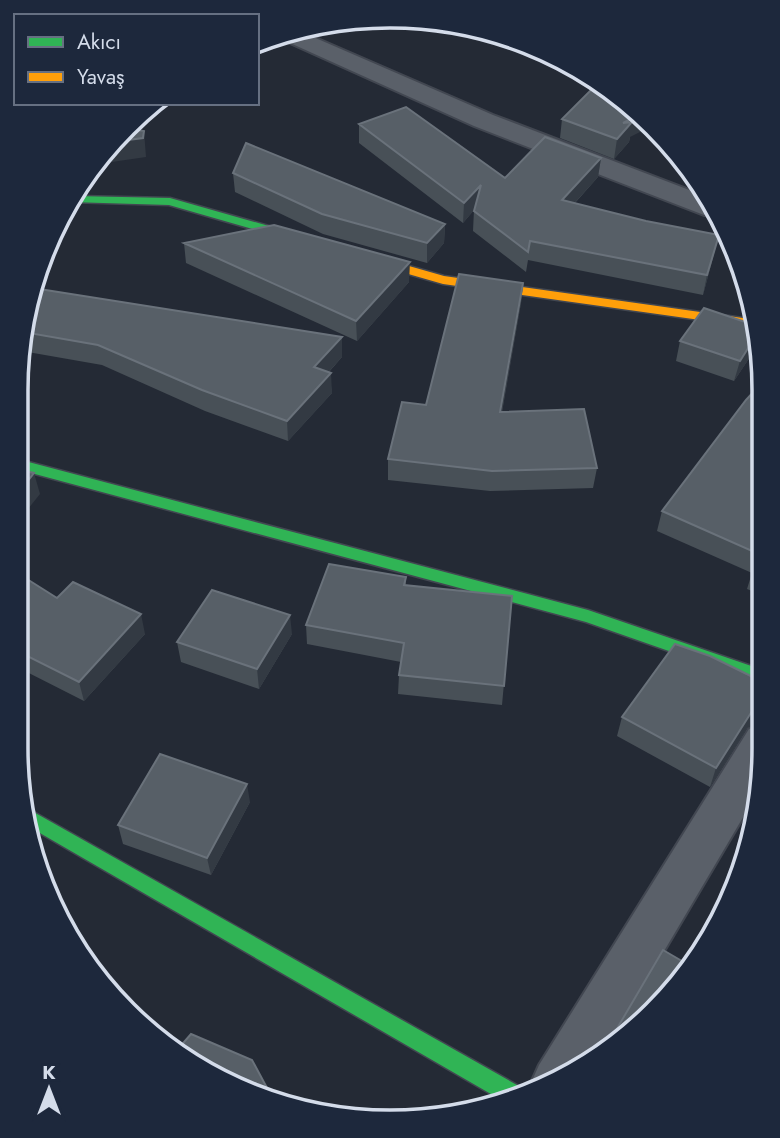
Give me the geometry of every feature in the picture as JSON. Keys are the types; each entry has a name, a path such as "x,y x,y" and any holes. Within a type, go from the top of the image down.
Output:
{"street":[{"path":"299,39 327,49 367,70 565,156 701,204"},
{"path":"82,199 170,202 443,281 746,322"},
{"path":"28,467 588,616 752,673"},
{"path":"568,1064 751,763"},
{"path":"35,821 506,1091"}],"building":[{"path":"592,89 630,119 623,123 632,122 617,139 562,119"},
{"path":"406,107 505,178 545,137 601,158 562,200 646,221 717,235 707,275 530,241 528,252 474,211 481,185 464,203 359,124"},
{"path":"138,130 144,131 143,138 128,140"},
{"path":"246,143 445,224 427,243 322,214 233,173"},
{"path":"274,225 410,262 356,321 184,243"},
{"path":"459,274 523,283 500,412 584,409 597,468 492,471 388,459 402,402 426,405"},
{"path":"42,289 342,337 314,367 331,373 287,421 202,390 98,345 33,334"},
{"path":"704,308 746,322 749,346 740,361 680,341"},
{"path":"752,394 752,551 662,511"},
{"path":"329,564 406,577 404,585 512,596 504,686 399,675 404,643 306,625"},
{"path":"28,580 57,598 73,582 141,614 79,682 28,656"},
{"path":"212,590 290,615 257,669 177,642"},
{"path":"675,644 710,656 752,677 752,711 716,768 622,717"},
{"path":"160,754 247,784 207,858 118,825"},
{"path":"663,950 682,961 646,1004 616,1030"},
{"path":"191,1034 252,1060 267,1088 230,1073 182,1044"}],"traffic: fast":[{"path":"82,199 170,202 388,264"},
{"path":"28,467 588,616 752,673"},
{"path":"35,821 506,1091"}],"traffic: slow":[{"path":"388,264 443,280 746,322"}]}
